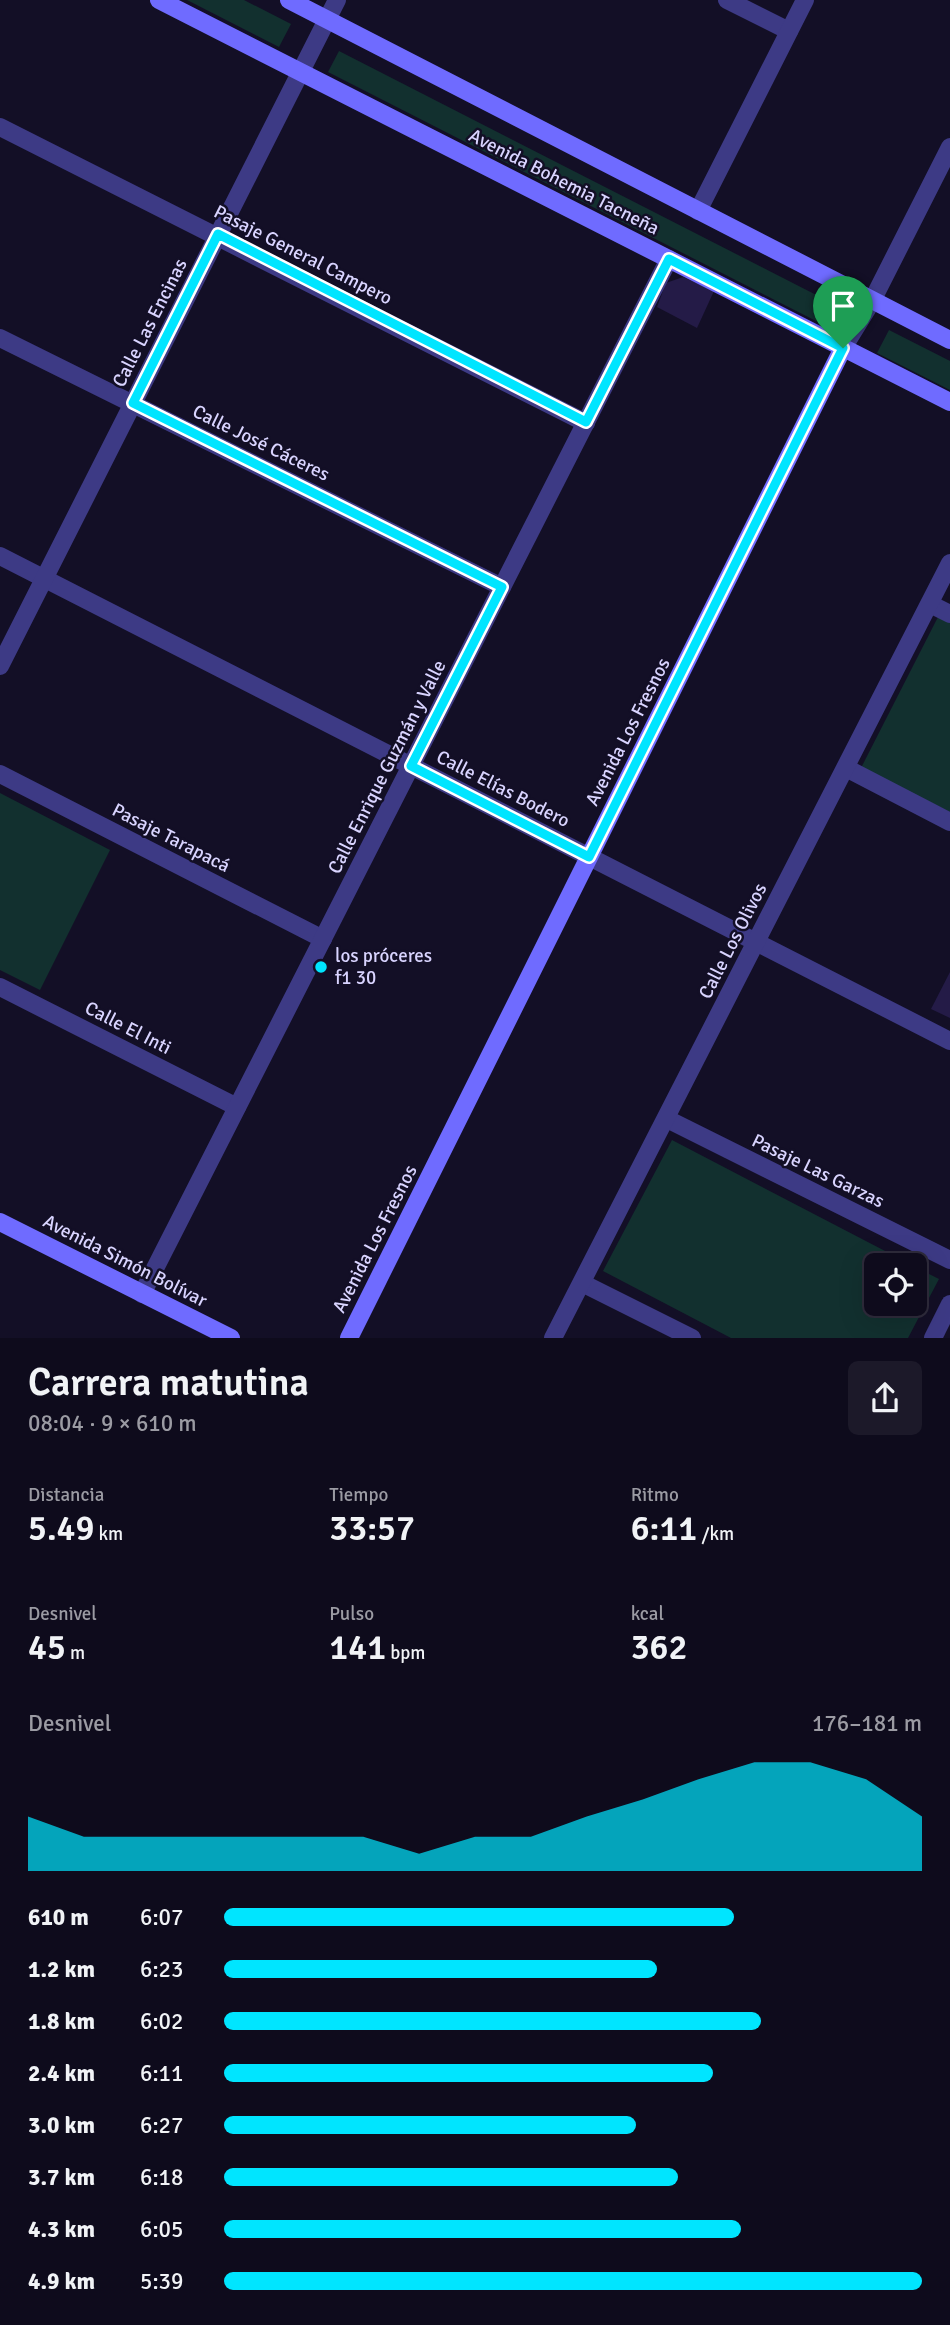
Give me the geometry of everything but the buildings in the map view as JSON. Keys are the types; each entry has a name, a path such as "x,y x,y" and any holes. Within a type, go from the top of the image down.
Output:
{"main road":[{"name":"Avenida Bohemia Tacneña","path":"159,0 950,402"},
{"name":"Avenida Bohemia Tacneña","path":"289,0 950,340"},
{"name":"Avenida Los Fresnos","path":"349,1338 843,348"},
{"name":"Avenida Simón Bolívar","path":"0,1222 231,1338"}],"street":[{"name":"Calle Las Encinas","path":"0,666 337,0"},
{"path":"727,0 789,32"},
{"path":"698,211 805,0"},
{"name":"Pasaje General Campero","path":"0,127 218,234 586,422"},
{"name":"Avenida Los Fresnos","path":"843,348 872,301 950,147"},
{"name":"Calle Enrique Guzmán y Valle","path":"142,1294 669,259"},
{"name":"Calle José Cáceres","path":"0,338 502,587"},
{"name":"Calle Elías Bodero","path":"0,556 950,1041"},
{"name":"Calle Los Olivos","path":"553,1338 950,563"},
{"path":"930,604 950,614"},
{"path":"846,768 950,821"},
{"name":"Pasaje Tarapacá","path":"0,774 323,939"},
{"name":"Calle El Inti","path":"0,987 237,1107"},
{"name":"Pasaje Las Garzas","path":"667,1119 950,1260"},
{"path":"582,1283 692,1338"},
{"path":"933,1338 950,1304"}],"green space":[{"path":"187,0 244,0 291,24 279,47"},
{"path":"339,51 830,302 820,323 328,72"},
{"path":"889,330 950,361 950,390 877,353"},
{"path":"938,617 950,623 950,812 861,768"},
{"path":"0,793 110,850 40,990 0,970"},
{"path":"672,1140 889,1253 864,1253 864,1316 920,1316 908,1338 731,1338 603,1271"},
{"path":"927,1273 939,1279 927,1302"}],"place":[{"name":"los próceres f1 30","path":"321,967"}],"route":[{"path":"218,234 586,422 669,259 843,348 589,857 411,766 502,587 133,403 218,234"}]}
